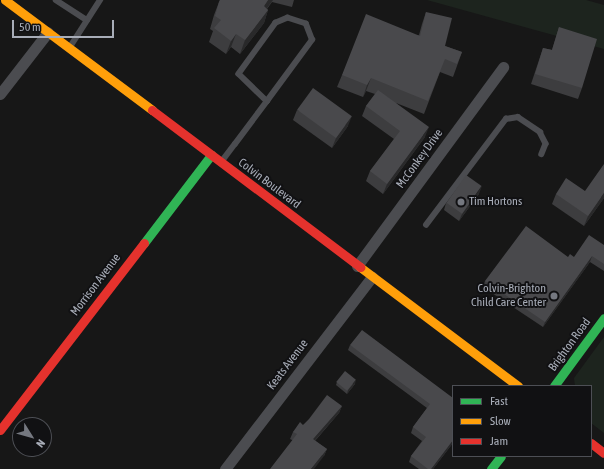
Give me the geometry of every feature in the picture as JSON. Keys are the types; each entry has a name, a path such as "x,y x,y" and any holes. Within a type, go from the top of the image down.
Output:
{"street":[{"name":"Colvin Boulevard","path":"5,0 517,385"},
{"path":"0,94 48,32"},
{"name":"McConkey Drive","path":"358,266 503,67"},
{"name":"Morrison Avenue","path":"0,430 211,155"},
{"name":"Keats Avenue","path":"225,469 372,277"},
{"name":"Brighton Road","path":"555,385 604,318"},
{"path":"592,443 604,453"},
{"path":"491,469 500,457"}],"lane":[{"path":"56,0 87,20"},
{"path":"69,48 100,0"},
{"path":"221,163 312,40 306,24 288,18 276,23 238,74 266,101"},
{"path":"426,225 506,119 518,117 540,132 546,144 542,154"}],"shaded area":[{"path":"427,0 586,0 604,5 604,49"},
{"path":"604,337 604,433 592,424 592,385 575,385 574,378"}],"building":[{"path":"220,0 268,0 264,6 268,10 245,40 236,34 231,41 214,28 221,20 215,16"},
{"path":"426,12 452,18 445,46 462,52 457,64 445,59 428,101 371,78 367,85 342,75 366,14 420,36"},
{"path":"559,27 597,39 582,88 535,74 543,48 552,50"},
{"path":"313,88 352,116 336,138 297,110"},
{"path":"378,90 429,127 387,184 370,171 400,131 366,106"},
{"path":"604,164 604,193 588,216 556,194 566,178 585,191"},
{"name":"Tim Hortons","path":"466,175 482,186 462,214 446,203"},
{"path":"526,226 568,257 570,254 574,257 589,235 604,245 604,264 592,256 545,322 485,281"},
{"path":"362,330 452,397 452,441 431,469 428,469 411,456 426,437 413,427 430,404 350,345"},
{"path":"345,371 356,380 347,391 336,382"},
{"path":"327,395 342,406 313,439 327,449 311,469 270,469 297,434 293,432 300,422 303,425 309,419"}],"traffic: fast":[{"path":"144,243 211,155"},
{"path":"555,385 604,318"},
{"path":"491,469 500,457"}],"traffic: slow":[{"path":"5,0 152,110"},
{"path":"360,267 517,385"}],"traffic: jam":[{"path":"152,110 360,267"},
{"path":"0,430 144,243"},
{"path":"592,444 604,453"}],"place":[{"name":"Tim Hortons","path":"461,202"},
{"name":"Colvin-Brighton Child Care Center","path":"554,296"}]}
